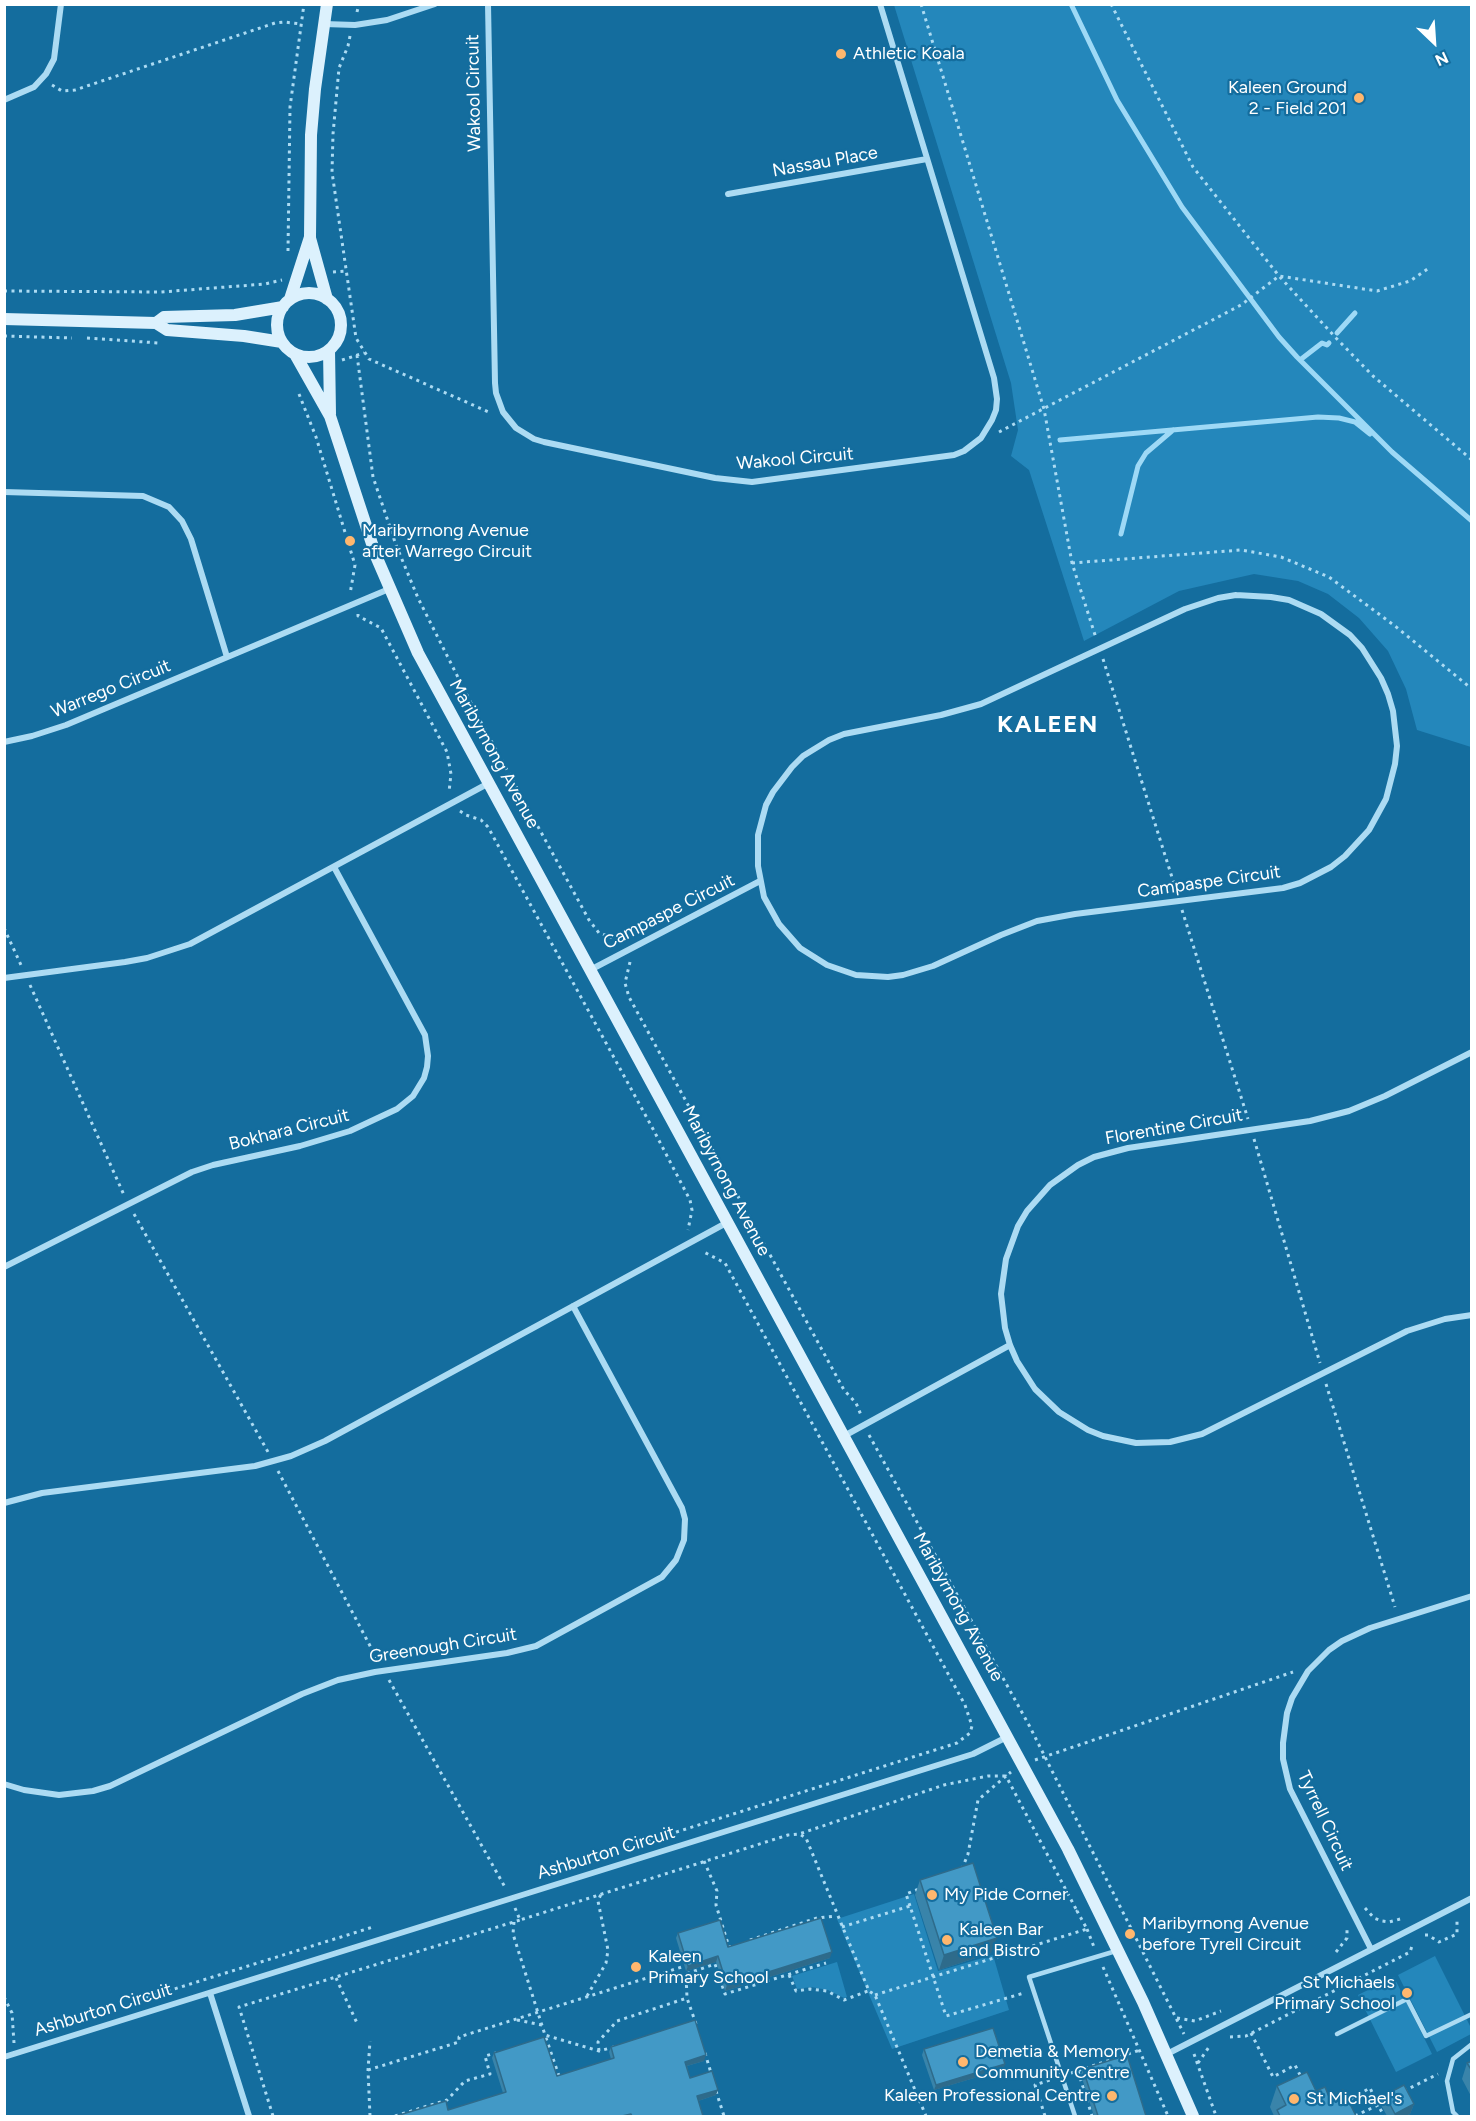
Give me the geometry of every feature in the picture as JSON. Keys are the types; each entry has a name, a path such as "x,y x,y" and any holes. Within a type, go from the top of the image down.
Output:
{"street":[{"path":"4,100 27,92 41,81 54,58 61,4"},
{"path":"327,4 311,135 310,237 327,299"},
{"path":"324,24 353,25 387,20 435,4"},
{"name":"Wakool Circuit","path":"488,4 495,382 498,403 509,421 524,434 544,442 733,481 771,480 943,458 964,451 981,438 996,410 997,388 880,4"},
{"name":"Nassau Place","path":"728,194 927,159"},
{"path":"4,319 156,322 164,318 235,315 286,303 299,295 319,294 334,304 341,320 339,337 328,350 312,357 295,354 282,342 277,325 286,303 310,237"},
{"path":"156,322 167,330 244,336 282,342"},
{"name":"Maribyrnong Avenue","path":"328,350 330,416"},
{"name":"Maribyrnong Avenue","path":"295,354 338,434 364,522 390,589 424,663 1023,1764 1119,1950 1193,2116"},
{"path":"4,492 143,496 169,507 182,521 191,539 227,657"},
{"name":"Warrego Circuit","path":"4,741 32,736 66,725 390,589"},
{"name":"Campaspe Circuit","path":"1236,595 1271,597 1306,606 1322,614 1350,635 1373,662 1393,711 1397,746 1392,781 1369,830 1352,850 1331,867 1316,876 1283,888 1075,914 1037,921 919,972 872,977 849,973 827,965 800,948 775,918 764,897 760,881 758,835 766,806 773,792 792,767 816,747 844,734 941,715 981,704 1201,602 1236,595"},
{"path":"4,978 125,962 169,952 210,934 489,783"},
{"name":"Bokhara Circuit","path":"4,1267 172,1181 213,1165 325,1140 350,1131 397,1109 406,1103 420,1087 428,1056 425,1035 334,867"},
{"name":"Campaspe Circuit","path":"592,969 760,881"},
{"name":"Florentine Circuit","path":"1472,1052 1386,1096 1349,1112 1320,1119 1111,1152 1078,1165 1050,1185 1027,1211 1018,1226 1006,1259 1001,1294 1002,1311 1010,1345 1017,1361 1035,1389 1073,1422 1095,1433 1136,1443 1170,1442 1203,1434 1407,1332 1445,1319 1472,1315"},
{"path":"4,1503 42,1493 237,1469 273,1462 308,1449 728,1222"},
{"name":"Greenough Circuit","path":"4,1784 24,1790 58,1795 93,1791 110,1786 320,1686 356,1675 507,1653 536,1646 662,1577 676,1560 684,1540 685,1519 682,1508 573,1306"},
{"path":"844,1436 1010,1345"},
{"name":"Tyrrell Circuit","path":"1371,1949 1290,1789 1283,1743 1287,1713 1299,1684 1329,1650 1342,1641 1370,1628 1472,1596"},
{"name":"Ashburton Circuit","path":"4,2057 973,1754 1008,1737"},
{"path":"1167,2054 1472,1898"},
{"path":"210,1993 249,2116"}],"lane":[{"path":"1075,2116 1029,1977 1119,1950"},
{"path":"1337,2034 1407,1999 1426,2036 1472,2014"},
{"path":"1457,2116 1453,2112 1447,2081 1453,2059 1472,2044"}],"path":[{"path":"288,256 290,107 304,4"},
{"path":"359,4 348,46 339,68 333,143 335,195 354,331 359,346 369,359 509,421"},
{"path":"921,4 1044,409 1072,563 1251,1129 1398,1619"},
{"path":"1111,4 1193,166 1279,276 1373,376 1472,460"},
{"path":"41,81 62,91 75,90 274,23 302,24"},
{"path":"981,438 994,434 1044,409 1241,305 1279,276 1377,291 1410,281 1429,268"},
{"path":"4,291 160,292 265,284 284,279 286,272"},
{"path":"4,336 165,343"},
{"path":"357,355 373,477 396,545 418,598 462,687 589,920 599,933 617,939 631,963 625,983 629,997 844,1390 856,1403 878,1453 1030,1727 1198,2063 1199,2073 1216,2116"},
{"path":"294,386 316,437 355,565 350,588 358,616 381,628 447,752 451,774 449,792 460,811 481,820 488,827 690,1200 692,1210 688,1229 702,1251 725,1263 966,1705 972,1726 970,1733 957,1743 618,1851"},
{"path":"4,928 128,1204 273,1462 383,1671 511,1898 520,1920"},
{"path":"960,1874 968,1854 978,1800 1023,1764 1313,1666"},
{"path":"273,2116 239,2007 788,1835 800,1834 944,1785 987,1776 1006,1776"},
{"path":"1006,1776 1087,1929 1168,2116"},
{"path":"800,1834 806,1838 869,1991 874,1995 926,2116"},
{"path":"704,1861 717,1891 716,1905 729,1947 817,1918 837,1916"},
{"path":"927,1886 906,1894 946,2016 1033,1990"},
{"path":"1077,1911 1114,1893"},
{"path":"586,1997 606,1963 609,1950 598,1901 601,1894"},
{"path":"1352,1912 1362,1905 1374,1918 1382,1921 1389,1922 1404,1918"},
{"path":"842,1926 910,1906"},
{"path":"1423,1936 1428,1935 1439,1942 1457,1934 1459,1918"},
{"path":"514,1922 513,1934 559,2076"},
{"path":"136,2001 381,1925"},
{"path":"874,1995 1087,1929"},
{"path":"1226,2037 1246,2036 1410,1952 1413,1941"},
{"path":"686,1974 715,1964 725,1994 826,1963"},
{"path":"368,2070 459,2043 459,2037 684,1966 687,1998 697,2027"},
{"path":"789,1974 796,1991 810,1989 827,1991 844,2000 869,1991"},
{"path":"336,1978 357,2023"},
{"path":"4,1997 12,2013 16,2053"},
{"path":"599,2050 598,2042 617,2021 687,1998"},
{"path":"514,2020 542,2025"},
{"path":"1251,2033 1273,2076 1295,2066 1305,2085"},
{"path":"536,2041 546,2036 599,2050 622,2045"},
{"path":"4,2043 21,2038"},
{"path":"370,2041 368,2070 370,2116"},
{"path":"1198,2063 1210,2046"},
{"path":"703,2047 712,2077"},
{"path":"395,2116 447,2100 465,2081 490,2074 484,2056 505,2050"},
{"path":"1045,2116 1035,2085 1140,2050"},
{"path":"1398,2094 1451,2066"},
{"path":"1077,2071 1092,2116"},
{"path":"715,2087 724,2116"},
{"path":"1338,2105 1370,2088 1384,2116"},
{"path":"1355,2116 1388,2100"}],"shaded area":[{"path":"894,5 1471,5 1471,747 1417,730 1406,689 1388,651 1359,618 1328,594 1298,581 1254,574 1179,591 1084,641 1029,470 1011,456 1018,430 1011,383"},
{"path":"914,1894 938,1971 993,1955 1009,2010 892,2049 837,1919"},
{"path":"1435,1956 1471,2028 1471,2034 1437,2052 1398,1975"},
{"path":"837,1962 847,1997 811,1987 797,1989 792,1976"},
{"path":"1394,1977 1432,2054 1396,2072 1358,1995"}],"building":[{"path":"973,1863 997,1938 944,1955 920,1880"},
{"path":"821,1918 832,1952 727,1985 718,1956 688,1966 678,1933 720,1920 728,1947"},
{"path":"695,2020 706,2055 685,2062 690,2078 712,2071 718,2090 697,2096 703,2116 632,2116 631,2114 622,2116 396,2116 446,2101 448,2110 506,2092 494,2053 544,2037 557,2076 614,2058 611,2047"},
{"name":"Demetia & Memory Community Centre","path":"993,2028 1005,2064 936,2085 924,2049"},
{"name":"Kaleen Professional Centre","path":"1127,2055 1146,2116 1098,2116 1083,2069"},
{"path":"1472,2061 1472,2071 1467,2063"},
{"path":"1307,2072 1316,2091 1325,2087 1329,2097 1343,2090 1356,2116 1280,2116 1277,2110 1286,2105 1277,2086"},
{"path":"1404,2085 1414,2104 1395,2114 1385,2095"}],"waterway":[{"path":"1071,4 1117,100 1182,207 1279,337 1392,452 1472,521"},
{"path":"1337,333 1355,313"},
{"path":"1300,360 1322,343 1327,345 1329,343"},
{"path":"1060,440 1318,417 1339,418 1355,422 1370,434"},
{"path":"1121,534 1138,466 1146,453 1173,430"}],"place":[{"name":"Athletic Koala","path":"841,54"},
{"name":"Kaleen Ground 2 - Field 201","path":"1359,98"},
{"name":"Maribyrnong Avenue after Warrego Circuit","path":"350,541"},
{"name":"My Pide Corner","path":"932,1895"},
{"name":"Maribyrnong Avenue before Tyrell Circuit","path":"1130,1934"},
{"name":"Kaleen Bar and Bistro","path":"947,1940"},
{"name":"Kaleen Primary School","path":"636,1967"},
{"name":"St Michaels Primary School","path":"1407,1993"},
{"name":"Demetia & Memory Community Centre","path":"963,2062"},
{"name":"Kaleen Professional Centre","path":"1112,2096"},
{"name":"St Michael's","path":"1294,2099"}],"district":[{"name":"KALEEN","path":"1048,725"}]}
